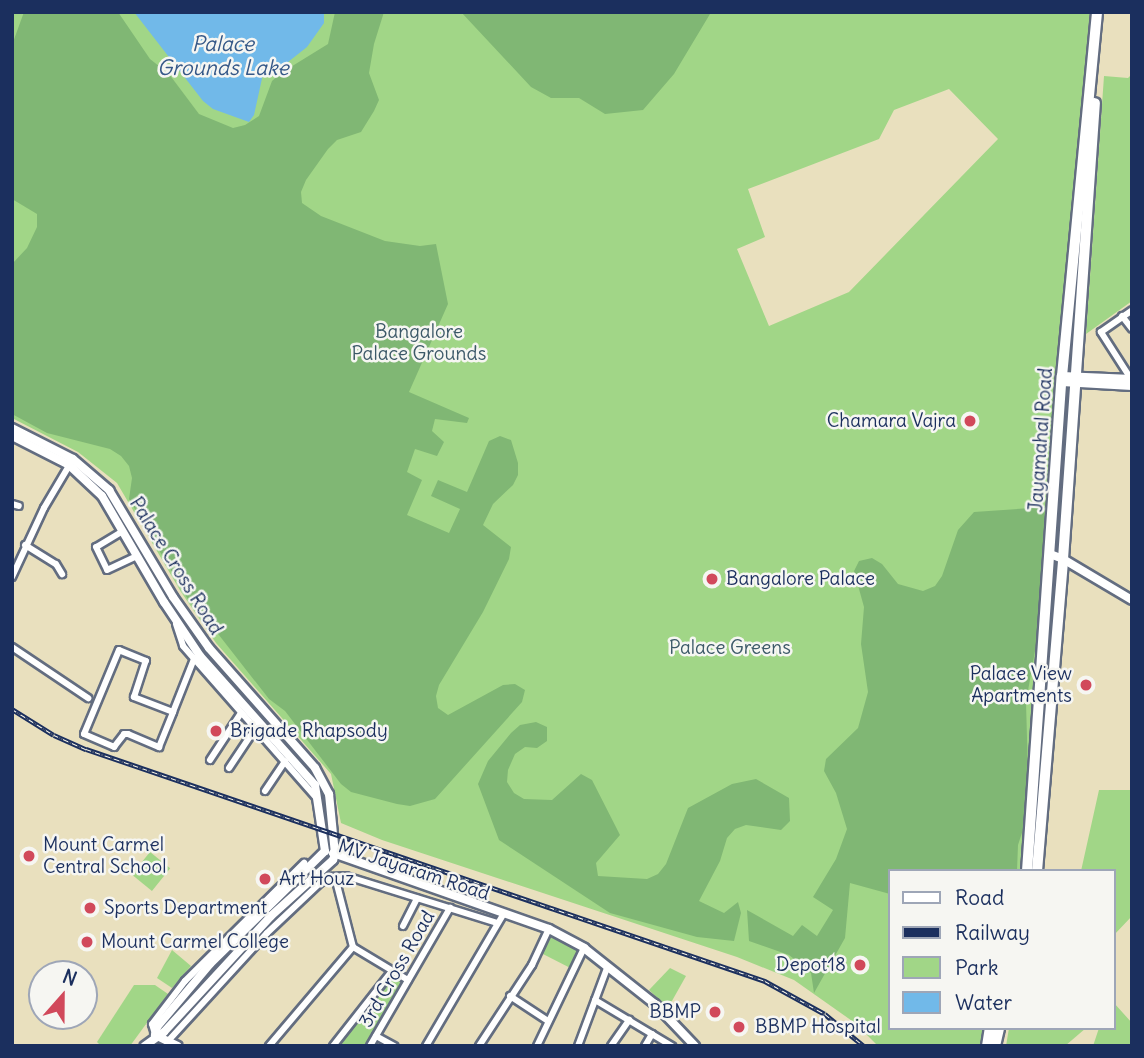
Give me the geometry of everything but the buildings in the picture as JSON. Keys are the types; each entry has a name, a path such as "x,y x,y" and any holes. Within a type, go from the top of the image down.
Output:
{"main road":[{"name":"Jayamahal Road","path":"1027,869 1062,379 1100,12"},
{"name":"Jayamahal Road","path":"1037,869 1063,559 1100,12"}],"street":[{"path":"1131,382 1101,335 1102,330 1132,310"},
{"path":"1122,316 1132,329"},
{"path":"1062,379 1131,382"},
{"name":"Palace Cross Road","path":"12,428 71,462 110,490 173,597 243,690 320,774 329,794 334,857"},
{"name":"Palace Cross Road","path":"12,436 71,462 102,496 164,602 200,656 315,785 324,854"},
{"path":"12,577 16,554 25,545 71,462"},
{"path":"123,531 96,547 107,570 137,556"},
{"path":"25,545 56,564 62,574"},
{"path":"1050,554 1132,600"},
{"path":"164,602 173,597"},
{"path":"175,618 183,646 316,797"},
{"path":"12,647 88,698"},
{"path":"173,712 134,697 146,661 119,650 84,734 116,747 126,734 159,747 173,712 194,659"},
{"path":"210,760 241,713"},
{"path":"229,768 254,729"},
{"path":"265,791 285,761"},
{"path":"320,813 331,816"},
{"path":"145,1046 155,1035 157,1027 210,964 324,854"},
{"name":"MV Jayaram Road","path":"324,854 549,929 583,948 654,1004 690,1044"},
{"path":"155,1035 164,1032 271,916 334,857"},
{"path":"155,1035 152,1024 185,981 304,863"},
{"path":"169,1040 267,933 320,883 335,877 346,876 497,923"},
{"path":"335,877 353,947 408,980"},
{"path":"402,926 417,898"},
{"name":"3rd Cross Road","path":"370,1046 450,908"},
{"path":"426,1046 497,923 499,913"},
{"path":"481,1045 532,965 549,929"},
{"path":"269,1046 353,947"},
{"path":"537,1046 583,948"},
{"path":"578,1046 607,968"},
{"path":"332,1046 392,971"},
{"path":"510,996 548,1021"},
{"path":"595,1000 672,1046"},
{"path":"611,1046 629,1020"},
{"path":"645,1046 652,1034"},
{"path":"155,1035 178,1046"},
{"path":"376,1036 394,1046"}],"green space":[{"name":"Bangalore Palace Grounds","path":"12,12 1090,12 1053,411 1029,779 1020,869 888,869 888,1030 985,1030 981,1046 878,1046 855,1023 794,980 737,957 382,840 341,823 331,774 216,643 181,592 117,483 78,452 12,418","holes":["949,89 998,139 849,292 769,326 737,249 765,237 748,189 879,139 894,110"]},
{"path":"24,12 118,12 150,59 169,74 199,114 233,128 245,125 259,116 272,81 281,73 328,44 335,12 384,12 369,73 379,100 361,132 337,140 328,149 306,180 301,192 302,203 321,216 385,241 420,246 436,244 448,304 409,392 469,418 467,423 435,419 432,431 444,442 437,456 415,449 407,472 422,480 407,515 449,533 460,509 431,496 438,480 467,492 489,441 500,436 511,440 518,463 518,475 513,485 493,504 483,525 511,547 509,559 483,612 439,685 436,696 438,708 448,715 503,685 515,684 525,690 522,702 435,799 410,806 397,804 351,792 341,784 285,711 269,699 208,621 190,603 129,499 132,478 129,466 121,456 110,449 47,433 12,414 12,264 27,248 37,227 37,214 12,199 12,45"},
{"path":"461,12 710,14 674,74 643,110 605,114 579,98 551,98 531,87"},
{"path":"1132,74 1132,301 1086,334 1104,76 1128,78"},
{"path":"1045,507 1041,617 1026,702 1029,811 1018,845 1017,869 888,869 888,893 850,883 845,938 814,993 811,973 789,955 749,941 747,910 793,936 802,925 817,936 833,910 813,897 836,859 847,829 836,793 824,771 826,759 858,728 868,692 861,644 864,607 854,571 859,561 872,558 882,564 898,584 923,591 935,586 942,576 958,530 974,512"},
{"path":"536,722 547,727 547,741 537,748 525,747 515,754 508,770 507,782 514,793 524,799 552,800 581,774 592,780 620,835 596,863 598,876 647,879 658,874 666,864 688,808 732,784 756,779 789,798 790,821 781,830 746,825 735,829 727,838 720,861 699,901 724,913 738,902 741,913 734,941 697,937 610,913 499,840 478,784 488,761 511,733 520,725"},
{"path":"1099,790 1132,790 1132,916 1116,933 1116,869 1081,869"},
{"path":"150,852 170,868 152,891 132,875"},
{"path":"550,934 579,949 570,968 540,953"},
{"path":"172,950 191,966 172,988 157,978"},
{"path":"670,968 686,976 668,1008 649,990"},
{"path":"392,973 407,981 369,1046 334,1046"},
{"path":"134,985 155,985 168,994 130,1046 101,1046 97,1042"},
{"path":"1116,1005 1132,1023 1132,1046 1093,1046 1098,1030 1116,1030"},
{"path":"1009,1030 1084,1030 1065,1046 1006,1046"}],"water":[{"name":"Palace Grounds Lake","path":"134,12 324,12 324,23 307,47 283,66 272,67 263,74 254,115 249,122 213,109 203,101"}],"railway":[{"path":"12,709 54,735 86,749 765,981 825,1014 864,1046"}],"place":[{"name":"Chamara Vajra","path":"970,421"},
{"name":"Bangalore Palace","path":"712,579"},
{"name":"Palace View Apartments","path":"1086,685"},
{"name":"Brigade Rhapsody","path":"216,731"},
{"name":"Mount Carmel Central School","path":"29,856"},
{"name":"Art Houz","path":"265,879"},
{"name":"Sports Department","path":"90,908"},
{"name":"Mount Carmel College","path":"87,942"},
{"name":"Depot18","path":"860,965"},
{"name":"BBMP","path":"715,1012"},
{"name":"BBMP Hospital","path":"739,1027"}],"park label":[{"name":"Palace Greens","path":"730,648"}]}
